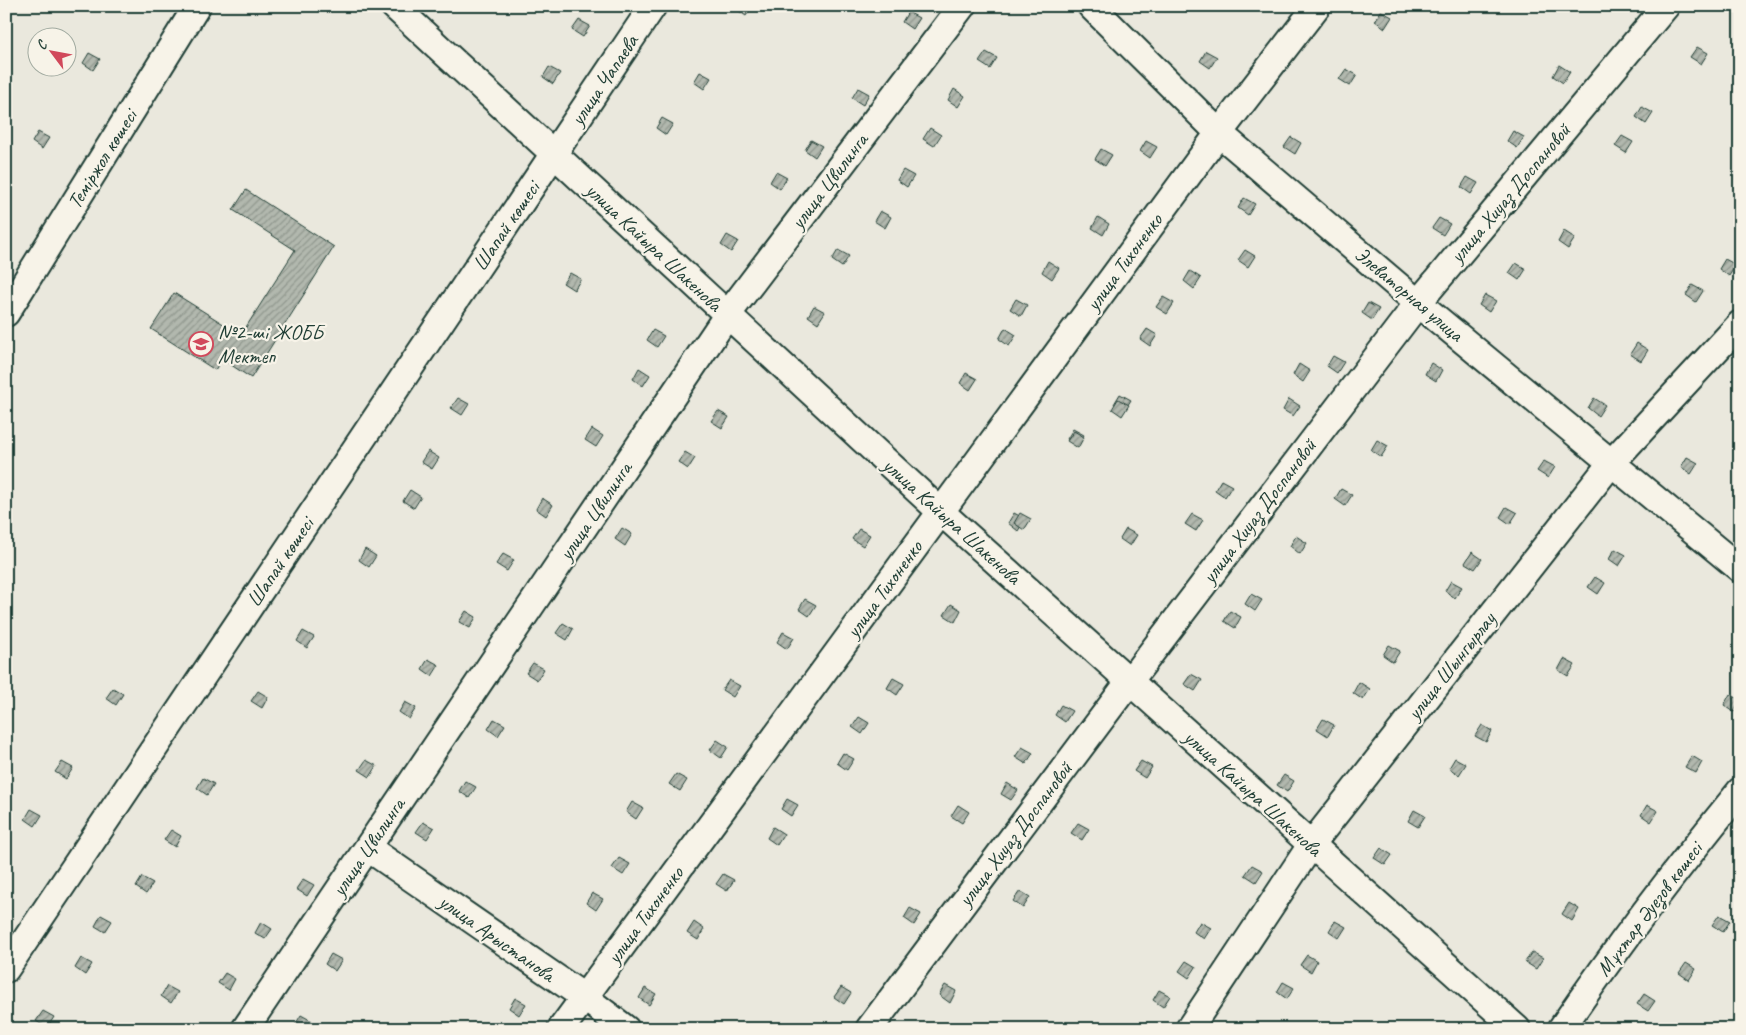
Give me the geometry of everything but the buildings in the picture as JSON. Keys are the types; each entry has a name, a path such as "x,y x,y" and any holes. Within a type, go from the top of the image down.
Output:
{"street":[{"name":"Теміржол көшесі","path":"6,313 197,6"},
{"name":"улица Кайыра Шакенова","path":"394,6 941,512 1517,1029"},
{"name":"улица Чапаева","path":"554,154 653,6"},
{"name":"улица Цвилинга","path":"245,1029 728,314 962,6"},
{"name":"Элеваторная улица","path":"1092,6 1219,133 1418,302 1740,569"},
{"name":"улица Тихоненко","path":"561,1029 1219,133 1317,6"},
{"name":"улица Хиуаз Доспановой","path":"869,1029 1129,682 1418,302 1666,6"},
{"name":"Шапай көшесі","path":"6,969 554,154"},
{"name":"улица Шынгырлау","path":"1189,1029 1311,845 1612,462 1740,324"},
{"name":"Мұхтар Әуезов көшесі","path":"1561,1029 1614,954 1708,829 1740,791"},
{"name":"улица Арыстанова","path":"368,848 584,997 626,1029"}],"place":[{"name":"№2-ші ЖОББ Мектеп","path":"201,344"}]}
